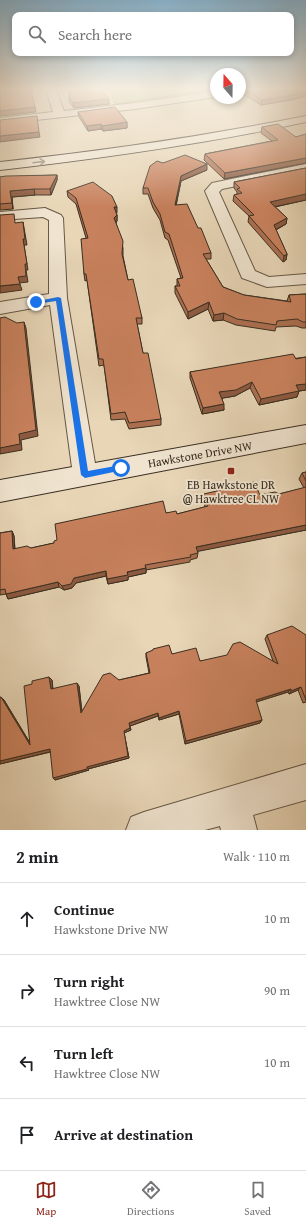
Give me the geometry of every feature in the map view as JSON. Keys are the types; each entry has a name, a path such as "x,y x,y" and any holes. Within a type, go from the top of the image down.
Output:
{"street":[{"path":"0,156 151,138 202,129"},
{"path":"0,166 152,147 259,129"},
{"path":"306,168 217,186 212,191 248,274 267,282 306,279"},
{"path":"0,216 45,212 56,218 58,298 85,475"},
{"path":"0,308 58,298"},
{"name":"Hawkstone Drive NW","path":"0,491 306,434"},
{"path":"144,830 236,817 306,782"}],"building":[{"path":"0,129 39,129 39,132 0,136"},
{"path":"264,129 285,129 296,137 306,134 306,158 225,173 205,154 278,140"},
{"path":"185,155 207,164 181,176 175,205 187,204 198,228 201,228 211,253 203,254 223,287 244,295 291,302 289,295 306,294 306,322 297,319 277,321 276,325 237,319 224,313 214,315 209,302 188,312 175,286 180,286 177,279 183,278 169,234 165,232 160,214 153,202 148,188 143,188 150,166 157,161 163,163"},
{"path":"306,168 306,194 270,202 287,218 274,225 287,254 284,256 249,216 254,215 234,195 242,193 237,189 240,188 234,182"},
{"path":"57,175 50,189 10,191 12,203 0,204 0,177"},
{"path":"93,182 112,196 117,207 114,207 117,215 114,218 123,241 122,254 128,280 133,279 142,318 136,318 143,353 148,353 161,419 129,423 125,412 111,414 103,359 99,359 86,274 84,274 81,239 88,238 76,198 67,191"},
{"path":"14,214 15,223 23,222 25,239 23,239 27,264 25,264 26,276 18,277 20,284 0,286 0,215"},
{"path":"5,317 17,323 24,322 36,430 19,434 20,444 0,448 0,318"},
{"path":"293,354 296,359 306,357 306,384 296,385 299,391 261,399 252,382 236,390 219,392 224,404 203,408 190,372"},
{"path":"306,472 306,481 302,473"},
{"path":"254,482 260,495 275,492 279,494 306,487 306,525 196,547 198,553 190,555 191,557 145,565 146,568 127,572 128,575 107,579 106,571 74,578 71,584 62,586 58,582 6,594 5,589 0,590 0,533 12,531 13,549 27,546 31,548 54,543 54,541 57,540 55,524 163,501 166,513 176,511 177,514 208,506 204,494"},
{"path":"292,626 306,635 306,700 301,687 256,700 262,720 186,741 179,711 159,718 158,713 129,723 130,728 124,731 128,756 53,778 50,749 0,761 0,697 30,745 24,686 32,684 32,681 49,677 51,689 77,683 81,713 103,675 110,673 119,680 150,673 146,653 153,649 169,645 172,654 196,648 200,661 227,655 233,644 240,642 278,664 267,635"}],"place":[{"name":"EB Hawkstone DR @ Hawktree CL NW","path":"231,471"}],"route":[{"path":"36,302 58,298 85,475 121,468"}]}
